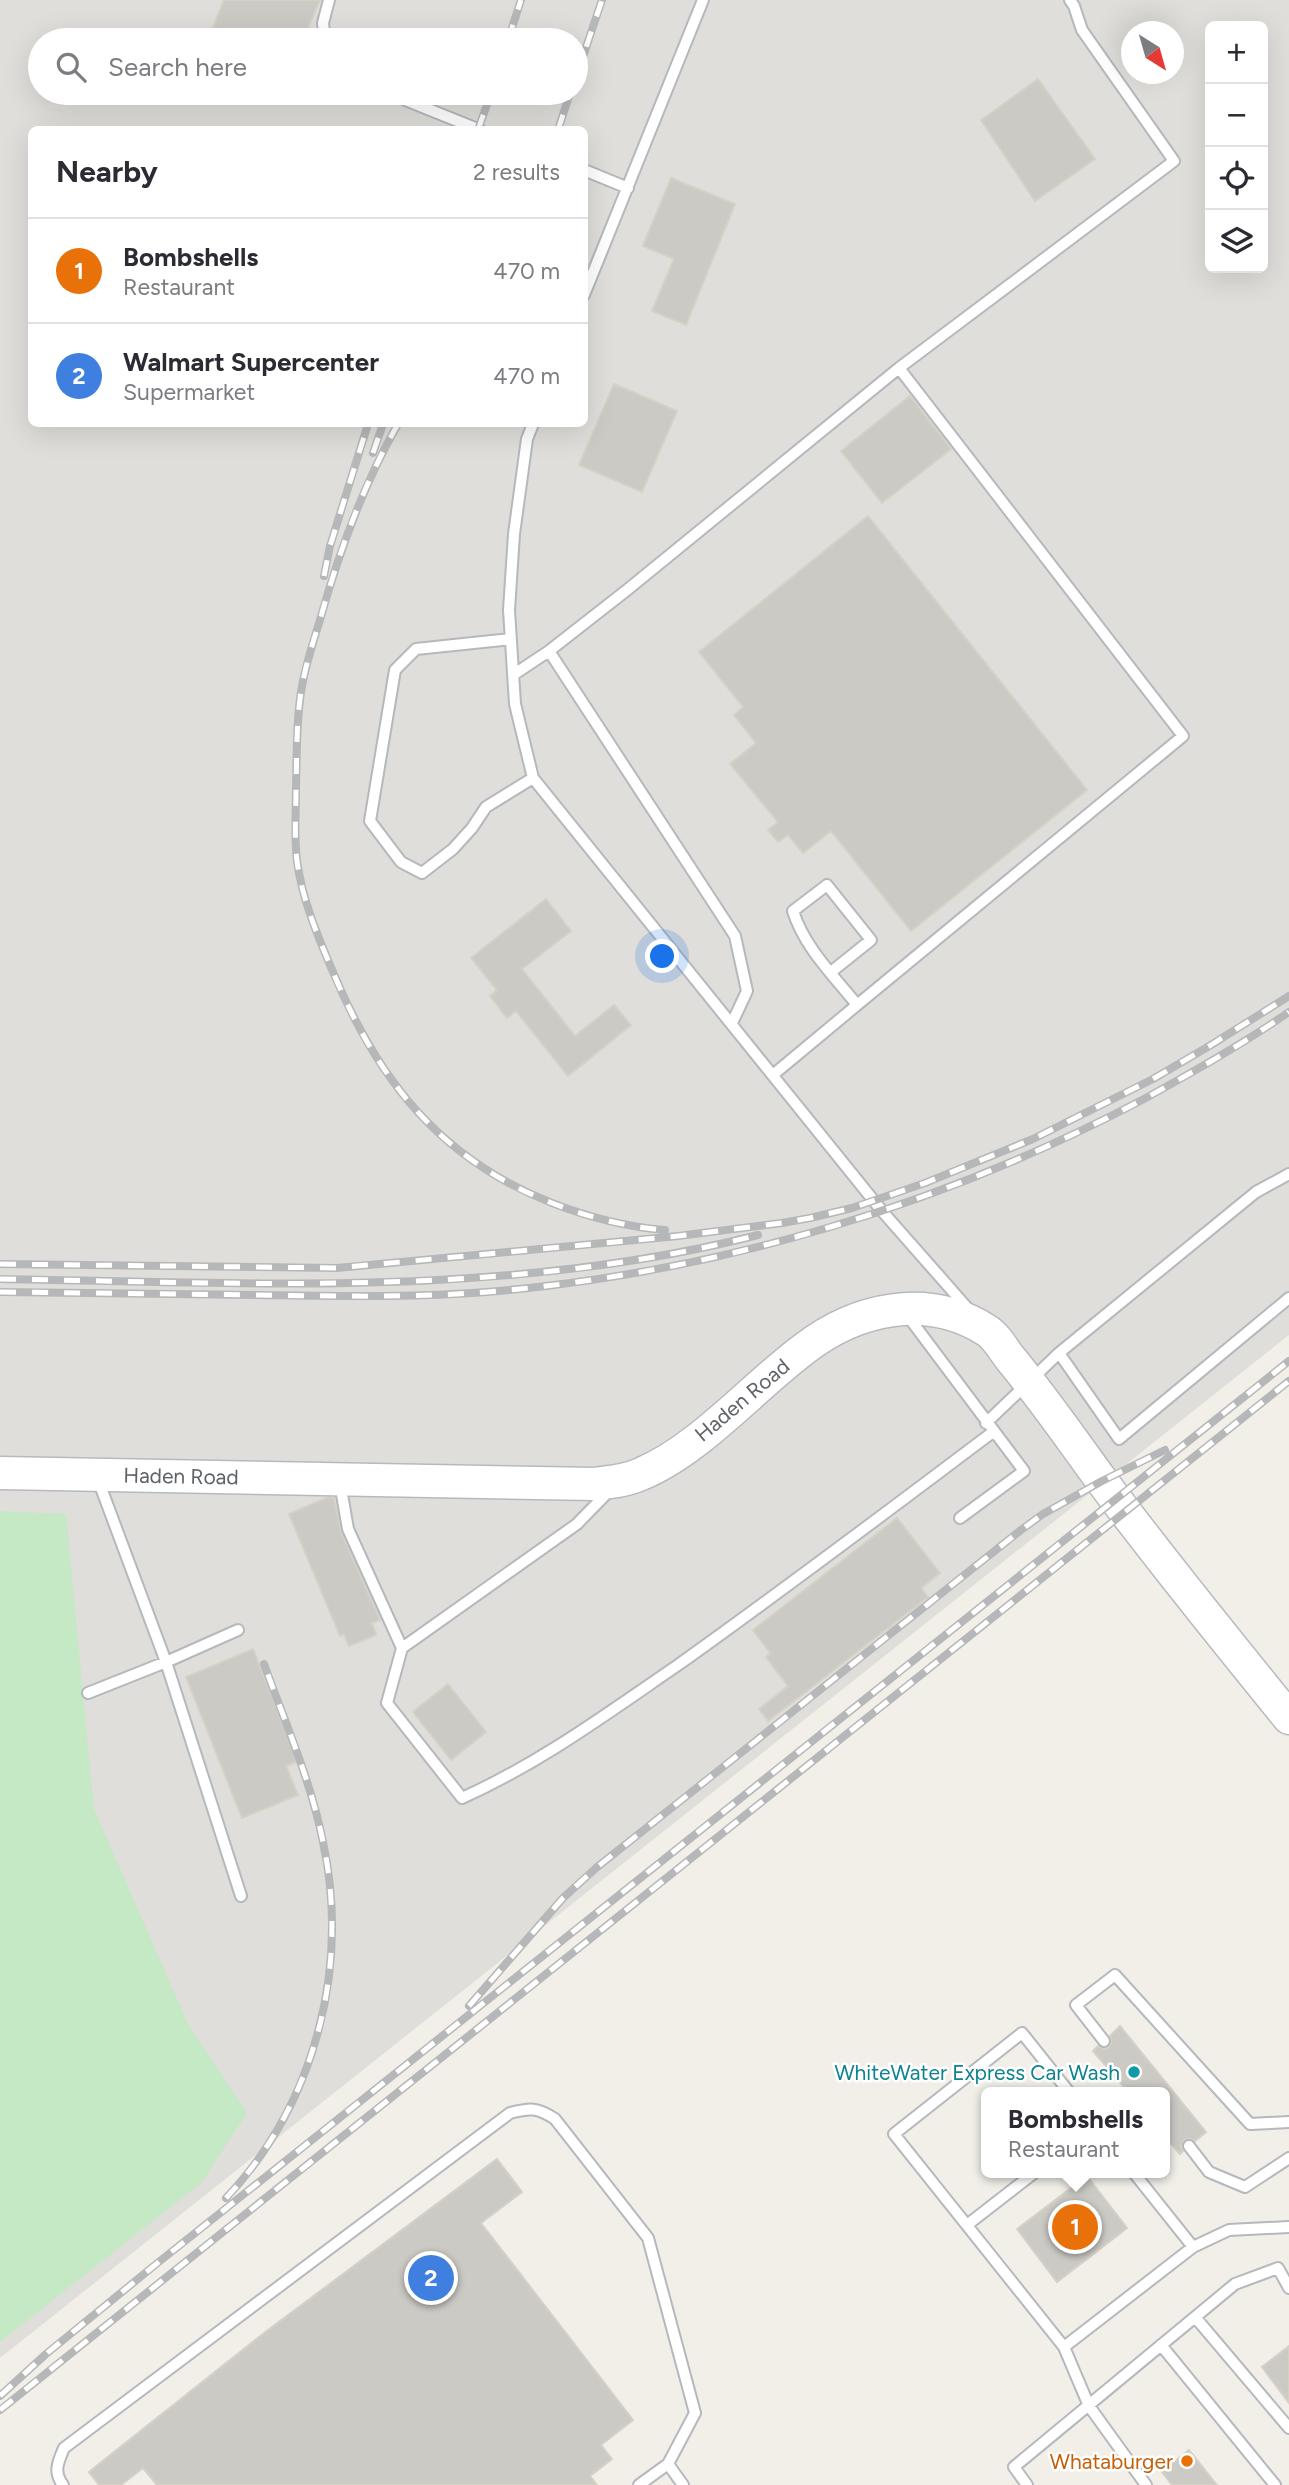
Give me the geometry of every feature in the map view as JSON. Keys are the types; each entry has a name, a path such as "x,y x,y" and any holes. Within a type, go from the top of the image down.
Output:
{"street":[{"name":"Haden Road","path":"0,1473 594,1484 618,1482 640,1475 685,1448 805,1348 830,1332 854,1320 902,1308 927,1308 949,1312 989,1331 1116,1499 1289,1718"}],"lane":[{"path":"324,28 329,0"},
{"path":"588,285 703,0"},
{"path":"513,675 549,652 899,368 1174,161 1082,30 1070,0"},
{"path":"418,105 470,126"},
{"path":"588,172 628,188"},
{"path":"774,1074 1183,736 899,368"},
{"path":"532,427 527,439 514,534 509,610 515,704 533,778 882,1211 989,1331"},
{"path":"511,639 416,649 395,670 370,821 401,862 422,873 453,849 486,807 533,778"},
{"path":"549,652 735,936 747,991 732,1023"},
{"path":"831,972 871,940 827,884 793,911 799,930 831,972 857,1004"},
{"path":"618,1482 577,1524 402,1648 387,1703 462,1798 501,1781 577,1735 762,1605 990,1428 1059,1353 1256,1192 1289,1174"},
{"path":"1059,1353 1119,1439 1289,1298"},
{"path":"902,1308 1024,1471 960,1518"},
{"path":"97,1474 166,1662 241,1896"},
{"path":"340,1480 348,1529 402,1648"},
{"path":"88,1693 238,1630"},
{"path":"1104,2041 1076,2005 1115,1975 1250,2124 1289,2122"},
{"path":"1065,2087 1022,2033 894,2134 1064,2347 1089,2406 1146,2485"},
{"path":"63,2485 56,2466 64,2448 510,2113 527,2109 541,2110 555,2119 648,2238 695,2413 668,2464 639,2485"},
{"path":"1189,2147 1209,2172 1245,2187 1289,2158"},
{"path":"967,2225 1028,2178"},
{"path":"1138,2178 1193,2246"},
{"path":"1064,2347 1193,2246 1228,2230 1289,2227"},
{"path":"1027,2485 1014,2467 1235,2284 1278,2268 1289,2259"},
{"path":"1278,2268 1289,2288"},
{"path":"1195,2317 1289,2428"},
{"path":"1161,2345 1275,2485"},
{"path":"668,2464 684,2485"}],"shaded area":[{"path":"0,0 1289,0 1289,1335 0,2358"}],"green space":[{"path":"0,1511 66,1514 94,1809 188,2024 247,2113 201,2183 0,2342"}],"building":[{"path":"224,0 320,0 308,28 213,27"},
{"path":"1038,79 1095,159 1035,201 981,120"},
{"path":"671,178 735,204 686,325 652,311 674,259 643,246"},
{"path":"614,384 677,411 642,492 579,465"},
{"path":"910,396 951,449 882,503 841,451"},
{"path":"868,516 1087,790 911,931 831,831 803,853 788,835 778,842 768,830 778,822 730,764 756,743 734,715 743,707 699,652"},
{"path":"546,899 571,931 522,969 575,1036 614,1005 631,1025 568,1076 516,1011 507,1018 490,996 497,990 471,958"},
{"path":"328,1497 334,1498 341,1532 380,1620 372,1623 376,1635 349,1646 344,1634 340,1636 289,1514"},
{"path":"897,1518 940,1573 921,1588 928,1597 768,1721 759,1709 788,1686 766,1657 770,1653 753,1630"},
{"path":"253,1649 298,1761 286,1766 298,1795 242,1818 186,1677"},
{"path":"448,1684 486,1732 451,1760 413,1712"},
{"name":"WhiteWater Express Car Wash","path":"1120,2026 1169,2087 1124,2087 1093,2051 1098,2046 1104,2049 1109,2047 1112,2041 1110,2036"},
{"name":"WhiteWater Express Car Wash","path":"1170,2088 1206,2132 1195,2141 1189,2138 1184,2140 1180,2154 1170,2143"},
{"path":"497,2159 522,2192 481,2223 633,2420 601,2445 612,2459 590,2476 597,2485 157,2485 143,2468 121,2485 99,2485 89,2472 264,2333"},
{"path":"1084,2178 1089,2178 1127,2228 1057,2282 1017,2229"},
{"path":"1289,2346 1289,2403 1262,2367"},
{"name":"Whataburger","path":"1189,2450 1217,2485 1172,2485 1162,2472"}],"railway":[{"path":"512,28 521,0"},
{"path":"588,41 602,0"},
{"path":"479,126 487,105"},
{"path":"559,126 566,105"},
{"path":"324,576 330,546 367,427"},
{"path":"373,453 382,427"},
{"path":"396,427 363,495 344,544 302,686 297,736 296,843 299,875 311,918 327,959 370,1047 417,1112 445,1139 477,1164 512,1185 552,1203 607,1221 665,1230"},
{"path":"0,1264 337,1268 678,1236 810,1218 852,1208 925,1183 1033,1139 1153,1079 1289,996"},
{"path":"0,1292 343,1296 458,1294 573,1283 742,1251 907,1202 988,1172 1144,1099 1289,1012"},
{"path":"0,1279 286,1283 476,1278 571,1269 665,1255 758,1235"},
{"path":"0,2396 46,2354 155,2265 1289,1361"},
{"path":"0,2410 1289,1381"},
{"path":"469,2006 563,1898 596,1868 1021,1530 1043,1514 1102,1481 1165,1450"},
{"path":"226,2198 257,2161 282,2120 303,2077 318,2032 328,1985 332,1938 330,1890 318,1819 297,1752 264,1664"}],"place":[{"name":"WhiteWater Express Car Wash","path":"1134,2072"},
{"name":"Bombshells","path":"1075,2227"},
{"name":"Walmart Supercenter","path":"431,2278"},
{"name":"Whataburger","path":"1187,2461"}]}
